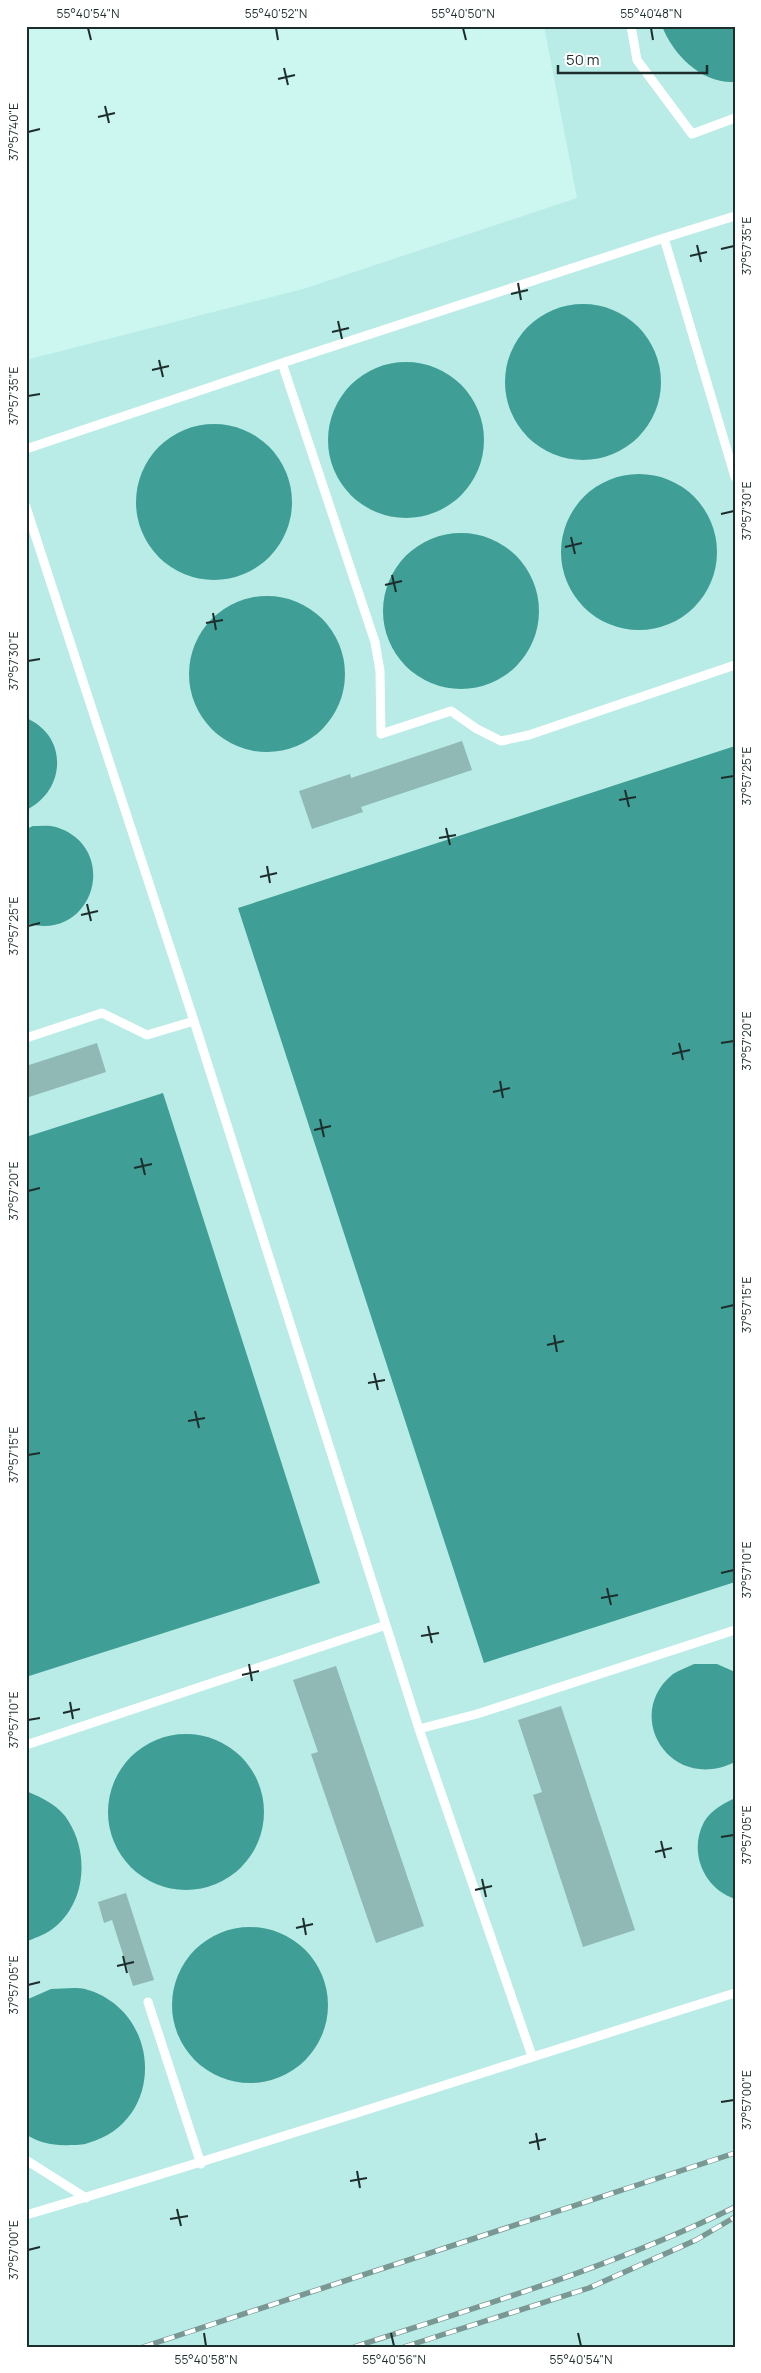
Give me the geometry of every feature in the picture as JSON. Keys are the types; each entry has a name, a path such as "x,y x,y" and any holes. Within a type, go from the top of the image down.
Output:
{"lane":[{"path":"631,26 637,60 692,134 735,118"},
{"path":"26,449 282,362 735,216"},
{"path":"664,238 735,477"},
{"path":"282,362 375,642 380,671 381,734 451,711 477,729 501,741 528,735 735,665"},
{"path":"26,507 194,1021 386,1625 532,2056"},
{"path":"26,1038 102,1013 147,1035 194,1021"},
{"path":"26,1745 386,1625"},
{"path":"420,1728 477,1714 735,1630"},
{"path":"26,2215 201,2164 532,2056 735,1993"},
{"path":"148,2002 201,2164"},
{"path":"26,2160 86,2198"}],"shaded area":[{"path":"544,26 735,26 735,2347 26,2347 26,360 303,289 577,198"}],"water":[{"path":"662,26 735,26 735,82 711,78 690,66 673,47"},
{"path":"575,304 591,304 606,307 620,313 633,321 644,332 658,359 661,382 660,397 652,419 644,432 633,443 606,457 591,460 575,460 560,457 546,451 533,443 522,432 508,405 505,390 505,374 508,359 514,345 522,332 533,321 560,307"},
{"path":"398,362 414,362 429,365 443,371 456,379 467,390 481,417 484,440 483,455 475,477 467,490 456,501 429,515 414,518 398,518 383,515 369,509 356,501 345,490 331,463 328,448 328,432 331,417 337,403 345,390 356,379 383,365"},
{"path":"206,424 222,424 237,427 251,433 264,441 275,452 289,479 292,502 291,517 283,539 275,552 264,563 237,577 222,580 206,580 191,577 177,571 164,563 153,552 139,525 136,510 136,494 139,479 145,465 153,452 164,441 191,427"},
{"path":"631,474 647,474 662,477 676,483 689,491 700,502 714,529 717,552 716,567 708,589 700,602 689,613 662,627 647,630 631,630 616,627 602,621 589,613 578,602 564,575 561,560 561,544 564,529 570,515 578,502 589,491 616,477"},
{"path":"453,533 469,533 484,536 498,542 511,550 522,561 536,588 539,611 538,626 530,648 522,661 511,672 484,686 469,689 453,689 438,686 424,680 411,672 400,661 386,634 383,619 383,603 386,588 392,574 400,561 411,550 438,536"},
{"path":"259,596 275,596 290,599 304,605 317,613 328,624 342,651 345,674 344,689 336,711 328,724 317,735 290,749 275,752 259,752 244,749 230,743 217,735 206,724 192,697 189,682 189,666 192,651 198,637 206,624 217,613 244,599"},
{"path":"26,718 40,726 50,737 55,750 57,764 55,777 49,790 39,801 26,810"},
{"path":"735,746 735,1582 484,1663 238,908"},
{"path":"33,826 56,827 76,838 89,854 93,872 91,891 82,907 68,920 49,926 26,923 26,829"},
{"path":"163,1093 320,1583 26,1677 26,1137"},
{"path":"694,1664 717,1664 735,1672 735,1762 712,1769 691,1768 673,1759 660,1745 653,1728 652,1710 658,1691 673,1674"},
{"path":"178,1734 194,1734 209,1737 223,1743 236,1751 247,1762 261,1789 264,1812 263,1827 255,1849 247,1862 236,1873 209,1887 194,1890 178,1890 163,1887 149,1881 136,1873 125,1862 111,1835 108,1820 108,1804 111,1789 117,1775 125,1762 136,1751 163,1737"},
{"path":"26,1791 50,1803 61,1811 69,1822 76,1835 80,1850 81,1880 71,1908 62,1920 51,1930 26,1942"},
{"path":"735,1798 735,1899 724,1894 707,1878 699,1857 698,1845 699,1834 710,1814"},
{"path":"242,1927 258,1927 273,1930 287,1936 300,1944 311,1955 325,1982 328,2005 327,2020 319,2042 311,2055 300,2066 273,2080 258,2083 242,2083 227,2080 213,2074 200,2066 189,2055 175,2028 172,2013 172,1997 175,1982 181,1968 189,1955 200,1944 227,1930"},
{"path":"51,1989 85,1989 110,2001 129,2019 141,2041 145,2066 142,2090 132,2113 114,2131 84,2144 65,2145 41,2142 26,2134 26,2000"}],"building":[{"path":"462,741 472,770 361,807 363,812 312,829 299,791 350,774 351,778"},
{"path":"97,1043 106,1072 26,1098 26,1066"},
{"path":"336,1666 424,1926 376,1943 311,1754 318,1752 293,1680"},
{"path":"561,1706 635,1930 583,1947 533,1795 542,1792 518,1720"},
{"path":"126,1893 154,1980 133,1986 112,1920 104,1923 98,1902"}],"railway":[{"path":"143,2347 735,2153"},
{"path":"354,2347 595,2267 689,2229 735,2207"},
{"path":"404,2347 589,2288 696,2240 735,2217"}]}
